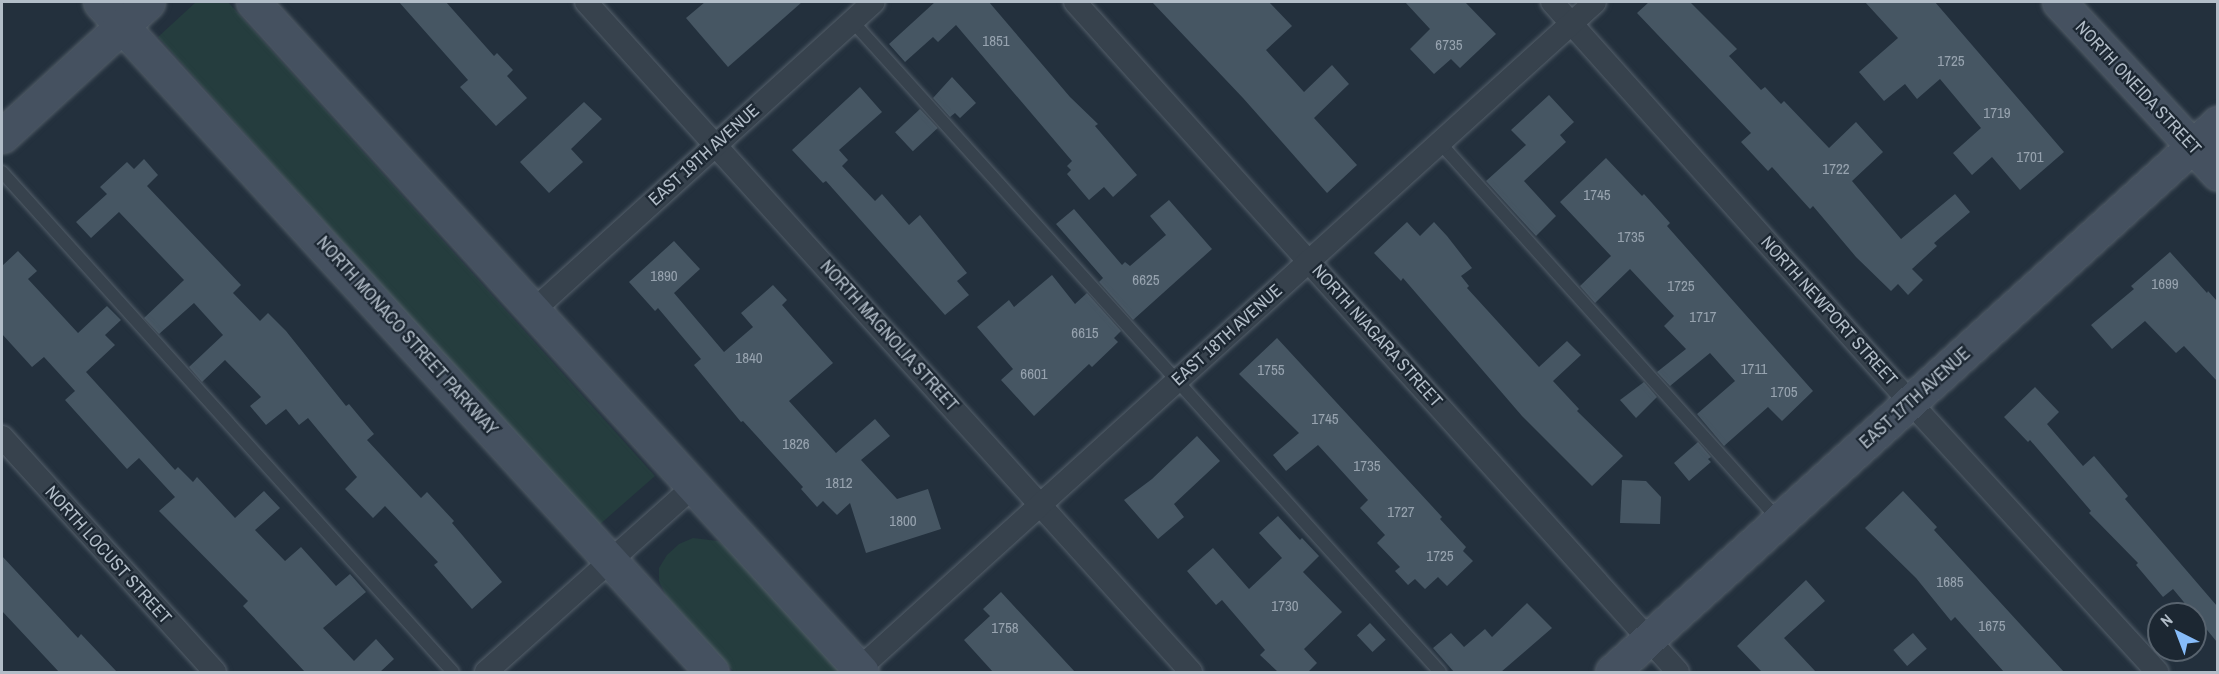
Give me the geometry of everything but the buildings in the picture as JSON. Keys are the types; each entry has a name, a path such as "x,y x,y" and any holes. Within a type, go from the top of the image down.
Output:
{"main road":[{"name":"NORTH MONACO STREET PARKWAY","path":"100,2 712,672"},
{"path":"2,136 148,2"},
{"path":"253,2 535,309 861,671"},
{"name":"NORTH ONEIDA STREET","path":"2059,2 2217,174"},
{"name":"EAST 17TH AVENUE","path":"1612,672 2217,123"}],"street":[{"name":"NORTH MAGNOLIA STREET","path":"586,2 1191,672"},
{"name":"EAST 19TH AVENUE","path":"535,309 874,2"},
{"name":"NORTH NIAGARA STREET","path":"1075,2 1677,672"},
{"name":"NORTH NEWPORT STREET","path":"1552,2 1910,402 2157,672"},
{"name":"EAST 18TH AVENUE","path":"861,671 1041,504 1595,2"},
{"name":"NORTH LOCUST STREET","path":"2,437 215,672"},
{"path":"486,672 694,486"}],"lane":[{"path":"852,21 1440,672"},
{"path":"1440,143 1779,521"},
{"path":"2,172 453,672"}],"green space":[{"path":"196,2 228,2 655,476 598,526 158,37"},
{"path":"693,538 718,541 730,550 842,672 734,672 666,596 659,581 659,568 667,555 679,544"}]}
